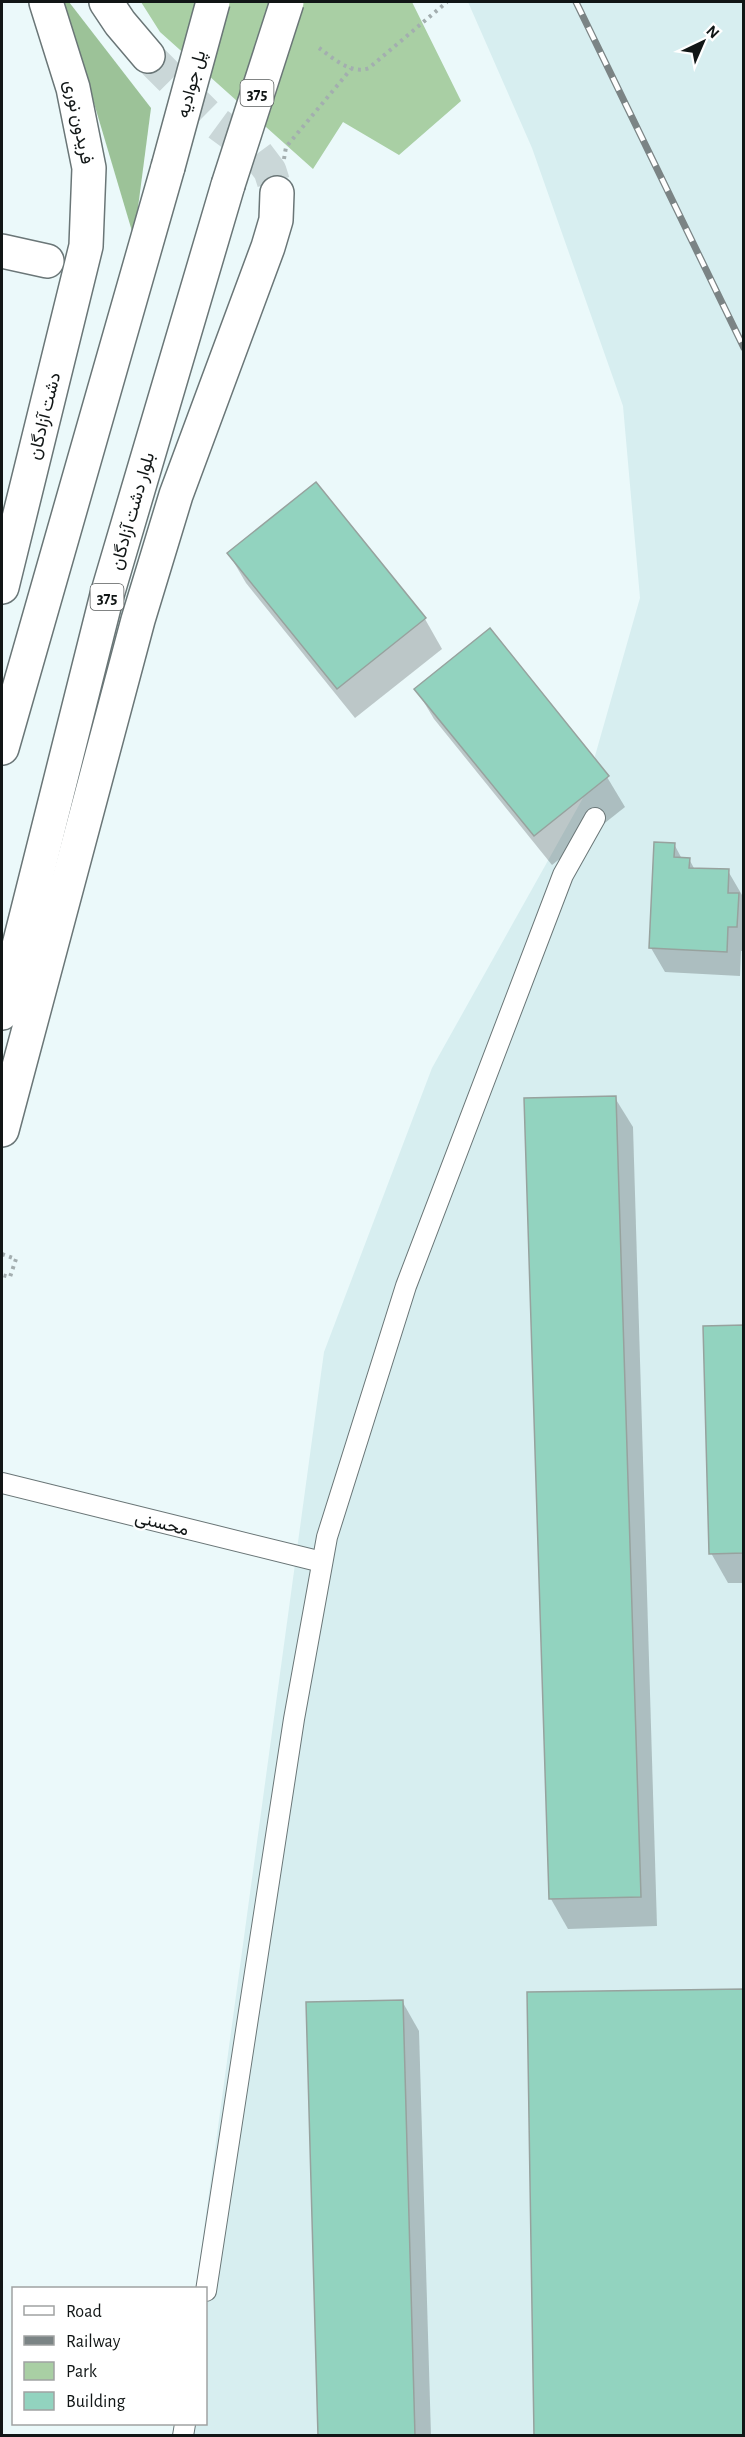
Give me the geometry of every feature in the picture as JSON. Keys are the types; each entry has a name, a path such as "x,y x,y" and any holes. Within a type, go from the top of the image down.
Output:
{"main road":[{"name":"فریدون نوری","path":"46,2 73,88 89,168 86,246"},
{"path":"106,2 120,23 148,56"},
{"name":"پل جوادیه","path":"2,748 213,2"},
{"name":"بلوار دشت آزادگان","path":"2,1013 107,596 228,185 287,2"},
{"path":"2,1130 138,620 176,495 268,247 276,220 277,193"},
{"name":"دشت آزادگان","path":"2,580 86,246"},
{"path":"2,251 47,261"}],"lane":[{"path":"207,2287 294,1719 327,1537 406,1286 563,875 595,818"},
{"name":"محسنی","path":"2,1483 322,1562"}],"path":[{"path":"319,48 351,69 369,68 447,2"},
{"path":"277,193 286,147 351,69"},
{"path":"2,1254 16,1259 9,1277 2,1275"}],"shaded area":[{"path":"468,2 743,2 743,2435 178,2436 177,2425 207,2425 207,2287 196,2287 324,1352 432,1068 583,798 640,598 623,406 532,148"}],"green space":[{"path":"64,2 69,2 151,108 134,238"},
{"path":"141,2 412,2 461,101 399,155 343,122 313,169 160,32"}],"building":[{"path":"316,482 426,618 337,689 227,553"},
{"path":"490,628 609,776 534,836 414,689"},
{"path":"654,842 675,843 674,857 690,858 689,868 729,869 728,893 739,893 737,927 728,927 727,952 649,948"},
{"path":"616,1096 641,1897 549,1899 524,1098"},
{"path":"744,1325 744,1553 709,1554 703,1326"},
{"path":"744,1989 744,2436 534,2436 527,1992"},
{"path":"403,2000 415,2436 318,2436 306,2002"}],"tunnel":[{"path":"148,56 211,119 255,151 270,171 277,193"}],"railway":[{"path":"576,2 744,348"}]}
